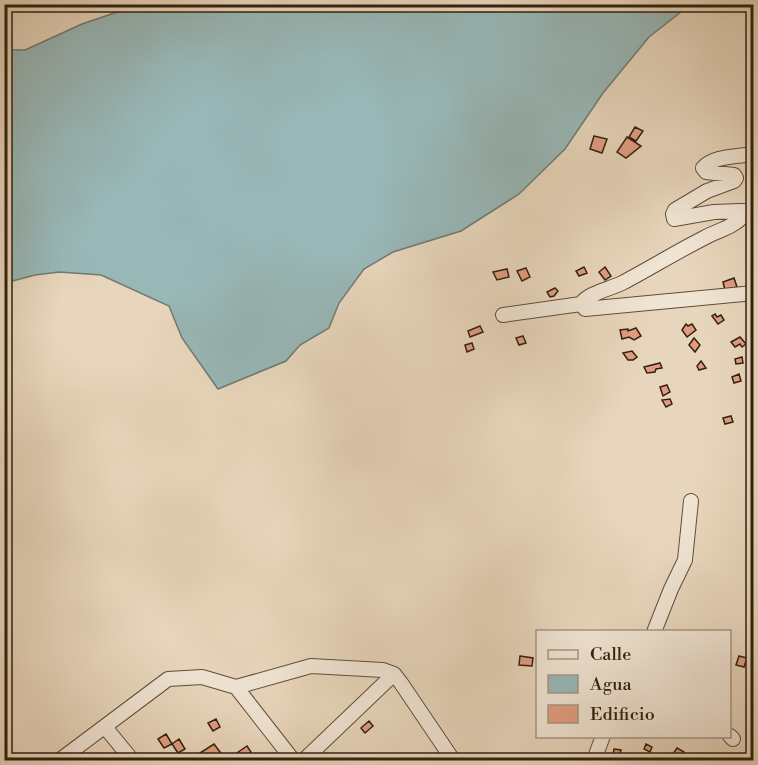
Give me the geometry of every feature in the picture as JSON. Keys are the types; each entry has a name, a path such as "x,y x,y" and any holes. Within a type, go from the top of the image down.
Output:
{"street":[{"path":"502,315 581,304 585,299 731,226 742,218 743,211 714,212 680,219 674,219 673,214 675,210 707,191 734,181 736,178 734,175 706,172 703,168 706,164 719,159 745,155"},
{"path":"581,304 585,309 753,293"},
{"path":"655,630 671,589 686,560 691,501"},
{"path":"60,760 168,679 202,677 236,687 311,666 383,670 394,674 453,760"},
{"path":"304,760 394,674"},
{"path":"236,687 293,760"},
{"path":"105,727 132,760"},
{"path":"594,760 602,738"}],"water":[{"path":"130,4 690,5 649,37 603,93 565,149 519,194 461,231 393,252 364,269 339,303 329,328 300,345 286,361 218,389 182,338 169,306 101,275 59,272 35,275 5,283 5,50 25,50 82,24 126,9"}],"building":[{"path":"635,127 643,131 636,141 629,137"},
{"path":"594,136 607,139 602,153 590,149"},
{"path":"627,137 641,146 626,158 617,152"},
{"path":"584,267 587,273 579,276 576,271"},
{"path":"605,267 611,276 605,280 599,272"},
{"path":"526,268 530,277 522,281 517,271"},
{"path":"507,269 509,277 497,280 493,272"},
{"path":"734,278 737,287 725,290 723,282"},
{"path":"555,288 558,291 550,297 547,292"},
{"path":"715,314 717,317 721,315 724,320 718,324 712,316"},
{"path":"686,324 688,326 692,324 696,330 687,337 682,330"},
{"path":"480,326 483,332 470,337 468,331"},
{"path":"636,328 641,336 634,340 629,337 622,339 620,330 628,329 628,331"},
{"path":"523,336 526,343 519,345 516,338"},
{"path":"740,337 746,344 742,347 740,344 735,347 731,342"},
{"path":"694,338 700,345 695,352 689,345"},
{"path":"472,343 474,349 467,352 465,345"},
{"path":"632,351 637,357 628,360 623,353"},
{"path":"742,357 743,363 736,364 735,359"},
{"path":"701,361 706,368 699,370 697,366"},
{"path":"660,363 662,368 656,369 655,372 647,373 644,367"},
{"path":"739,374 741,381 734,383 732,377"},
{"path":"667,385 670,392 663,396 660,387"},
{"path":"670,399 672,404 666,407 662,400"},
{"path":"731,416 733,422 725,424 723,418"},
{"path":"520,656 533,658 532,666 519,665"},
{"path":"739,656 747,658 744,667 736,665"},
{"path":"216,719 220,727 213,731 208,723"},
{"path":"369,721 373,726 365,733 361,728"},
{"path":"166,734 172,744 164,748 158,739"},
{"path":"179,739 185,749 178,753 172,744"},
{"path":"214,744 223,756 216,760 205,760 200,753"},
{"path":"646,744 652,747 650,752 644,749"},
{"path":"247,746 251,752 239,760 231,757"},
{"path":"677,748 684,752 681,758 673,754"},
{"path":"614,749 621,750 619,760 612,760"}]}
